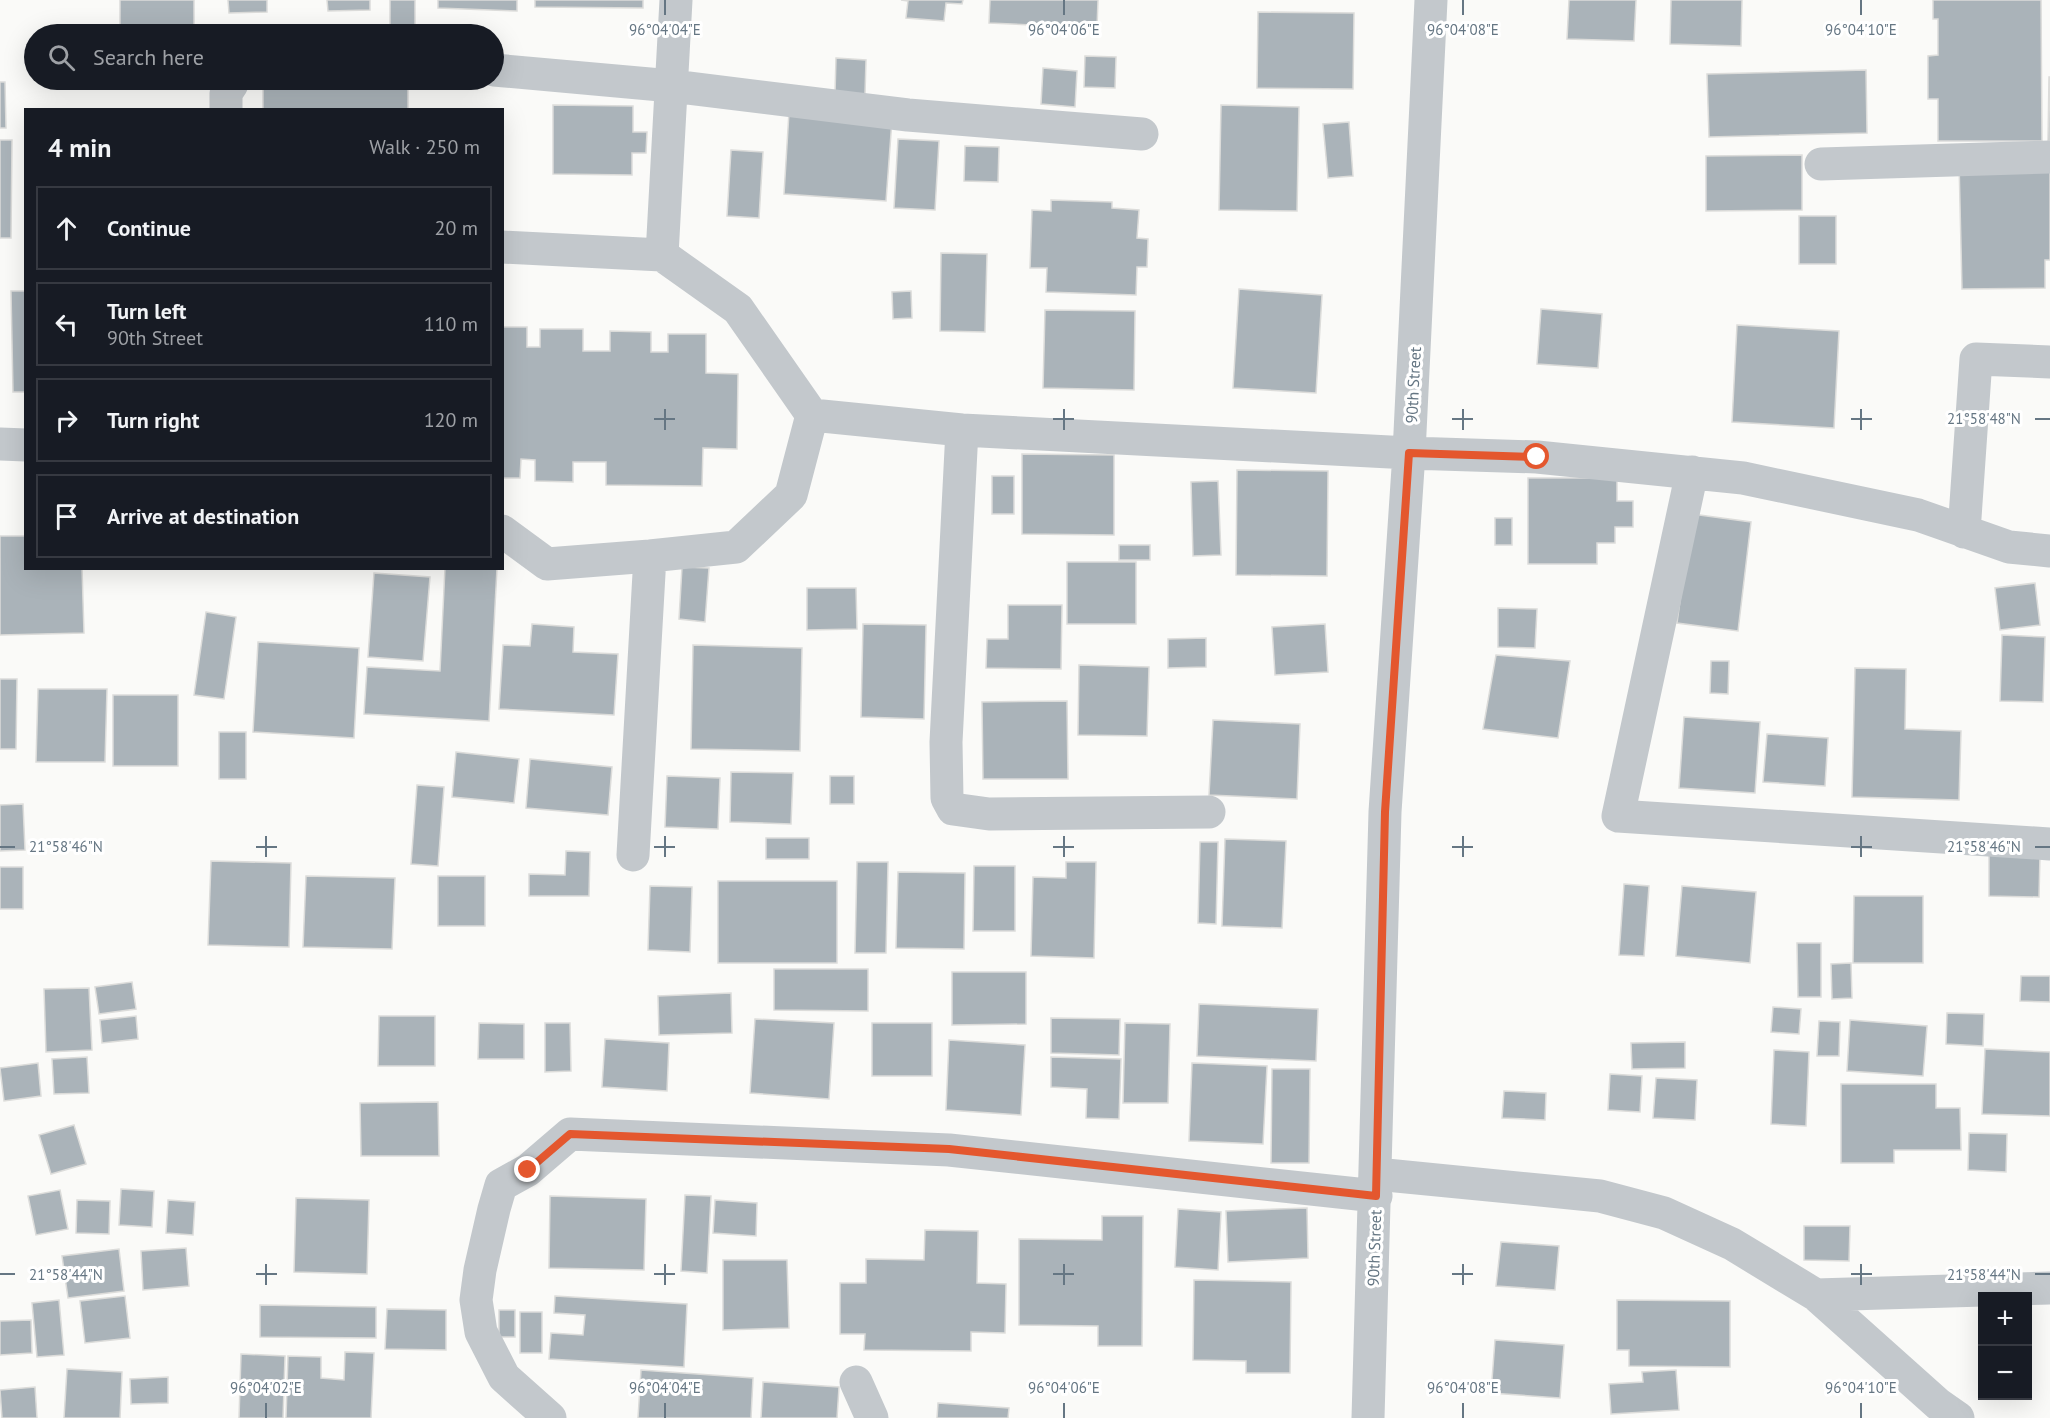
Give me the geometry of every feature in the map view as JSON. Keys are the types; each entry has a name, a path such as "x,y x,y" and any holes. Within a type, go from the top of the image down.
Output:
{"street":[{"path":"662,255 676,0"},
{"name":"90th Street","path":"1368,1418 1385,812 1409,453 1431,0"},
{"path":"504,71 672,86 908,115 1142,134"},
{"path":"226,108 228,90"},
{"path":"1821,164 2050,157"},
{"path":"504,247 662,255 738,309 812,415 962,430 1409,453 1537,457 1692,472 1743,478 1906,513 2009,547 2050,551"},
{"path":"1964,532 1976,359 2050,362"},
{"path":"504,532 548,564 736,547 791,495 812,415"},
{"path":"962,430 946,742 946,798 953,809 989,814 1209,812"},
{"path":"0,444 24,445"},
{"path":"1692,472 1618,816 2050,844"},
{"path":"633,855 650,556"},
{"path":"550,1418 504,1377 481,1332 476,1300 482,1260 501,1185 528,1170 570,1134 949,1149 1376,1185 1600,1196 1664,1213 1732,1244 1816,1295 1938,1404 1958,1418"},
{"path":"1816,1295 2050,1288"},
{"path":"856,1382 872,1418"}],"building":[{"path":"120,0 194,0 194,24 120,24"},
{"path":"228,0 267,0 267,12 229,13"},
{"path":"327,0 370,0 370,10 328,11"},
{"path":"390,0 415,0 415,24 390,24"},
{"path":"438,0 517,0 517,11 438,8"},
{"path":"535,0 643,0 643,8 535,7"},
{"path":"901,0 963,0 962,4 946,3 944,21 906,18 908,1"},
{"path":"990,0 1098,0 1097,28 989,23"},
{"path":"1569,0 1636,0 1634,41 1567,39"},
{"path":"1671,0 1742,0 1741,46 1670,44"},
{"path":"1933,0 2041,0 2042,141 1938,141 1938,99 1928,99 1928,56 1938,55 1938,19 1933,19"},
{"path":"1258,12 1354,13 1353,89 1257,88"},
{"path":"1085,56 1116,57 1115,88 1084,87"},
{"path":"836,58 866,60 865,94 835,93"},
{"path":"1043,68 1077,71 1075,107 1041,104"},
{"path":"1866,70 1867,133 1709,137 1707,74"},
{"path":"2049,77 2050,141 2048,141"},
{"path":"0,82 5,82 6,128 0,128"},
{"path":"263,90 408,90 408,108 263,108"},
{"path":"553,105 633,106 633,132 647,132 646,153 632,153 632,175 553,174"},
{"path":"1221,105 1299,107 1297,211 1219,210"},
{"path":"789,112 892,120 886,201 784,194"},
{"path":"1349,122 1353,176 1328,178 1323,124"},
{"path":"898,139 939,141 935,210 894,208"},
{"path":"0,140 12,140 11,238 0,238"},
{"path":"965,146 999,147 998,182 964,181"},
{"path":"731,150 763,152 759,218 727,216"},
{"path":"1802,155 1802,210 1706,211 1706,156"},
{"path":"2050,160 2050,260 2045,260 2045,288 1962,289 1959,162"},
{"path":"1051,200 1112,202 1112,208 1139,210 1137,238 1148,239 1147,267 1137,267 1136,295 1046,292 1047,268 1030,268 1032,210 1051,211"},
{"path":"1799,216 1836,216 1836,264 1799,264"},
{"path":"941,253 987,254 985,332 940,331"},
{"path":"1239,289 1322,295 1316,393 1233,388"},
{"path":"11,291 24,291 24,392 13,392"},
{"path":"911,291 912,318 893,319 892,292"},
{"path":"1541,309 1602,314 1598,368 1537,364"},
{"path":"1045,310 1135,311 1134,390 1043,388"},
{"path":"1737,325 1839,331 1834,428 1732,422"},
{"path":"504,327 527,327 527,347 540,347 540,329 583,329 583,351 610,351 610,331 651,332 651,352 668,352 668,334 706,334 706,373 738,374 737,449 703,448 702,486 606,485 606,462 573,462 573,482 535,481 535,460 521,459 520,478 504,478"},
{"path":"1022,454 1114,455 1114,535 1022,534"},
{"path":"1237,470 1328,471 1327,576 1236,575"},
{"path":"992,476 1014,476 1014,514 992,514"},
{"path":"1528,478 1617,478 1617,501 1633,501 1633,527 1615,527 1615,543 1597,543 1597,564 1528,564"},
{"path":"1218,481 1221,555 1193,556 1191,482"},
{"path":"1692,514 1751,522 1738,631 1677,623"},
{"path":"1495,518 1512,518 1512,545 1495,545"},
{"path":"0,536 24,536 24,570 82,570 84,633 0,635"},
{"path":"1119,545 1150,545 1150,560 1119,560"},
{"path":"1067,562 1136,562 1136,624 1067,624"},
{"path":"682,567 709,568 705,622 679,619"},
{"path":"445,570 497,570 489,721 364,714 367,667 440,671"},
{"path":"374,573 430,577 423,661 368,657"},
{"path":"2035,583 2040,625 2000,630 1995,588"},
{"path":"807,588 856,588 857,629 807,630"},
{"path":"1008,605 1062,605 1061,669 986,668 987,639 1008,639"},
{"path":"1498,608 1537,609 1535,648 1498,647"},
{"path":"206,612 236,617 224,699 194,695"},
{"path":"532,624 574,627 573,652 618,654 614,715 499,709 503,645 530,646"},
{"path":"863,624 926,625 924,719 861,717"},
{"path":"1325,624 1328,672 1275,675 1272,627"},
{"path":"2002,635 2045,637 2043,702 2000,701"},
{"path":"1206,638 1206,667 1168,668 1168,639"},
{"path":"258,642 359,648 354,738 253,732"},
{"path":"693,645 802,648 800,751 691,749"},
{"path":"1496,655 1570,661 1558,738 1483,729"},
{"path":"1711,661 1729,661 1728,694 1710,693"},
{"path":"1079,665 1149,667 1147,736 1078,735"},
{"path":"1855,668 1906,669 1905,729 1961,731 1959,800 1852,797"},
{"path":"0,679 17,679 16,749 0,749"},
{"path":"38,689 107,689 105,762 36,762"},
{"path":"113,695 178,695 178,766 113,766"},
{"path":"1067,701 1068,779 983,779 982,702"},
{"path":"1684,717 1760,722 1755,793 1679,788"},
{"path":"1213,720 1300,724 1297,799 1209,795"},
{"path":"219,732 246,732 246,779 219,779"},
{"path":"1767,734 1828,738 1825,786 1763,782"},
{"path":"456,752 519,759 514,803 452,797"},
{"path":"530,759 612,767 608,815 526,808"},
{"path":"731,772 793,773 791,824 730,822"},
{"path":"667,776 720,778 718,829 665,827"},
{"path":"830,776 854,776 854,804 830,804"},
{"path":"417,785 444,787 438,866 411,864"},
{"path":"23,804 25,850 0,851 0,805"},
{"path":"766,838 809,838 809,859 766,859"},
{"path":"1225,839 1286,841 1282,928 1222,926"},
{"path":"1200,842 1218,842 1216,924 1198,923"},
{"path":"566,851 590,852 589,896 529,896 529,874 565,875"},
{"path":"1989,854 2040,855 2039,897 1989,896"},
{"path":"211,861 291,863 289,947 208,945"},
{"path":"857,862 888,862 886,953 855,953"},
{"path":"1066,862 1096,862 1094,958 1031,956 1033,877 1066,878"},
{"path":"974,866 1015,866 1015,931 973,931"},
{"path":"0,867 23,867 23,909 0,909"},
{"path":"898,872 965,873 964,949 896,948"},
{"path":"306,876 395,878 392,949 303,947"},
{"path":"438,876 485,876 485,926 438,926"},
{"path":"718,881 837,881 837,963 718,963"},
{"path":"1624,884 1649,886 1644,956 1619,955"},
{"path":"650,886 692,887 690,952 648,950"},
{"path":"1682,886 1756,892 1750,963 1676,956"},
{"path":"1854,896 1923,896 1923,963 1853,963"},
{"path":"1797,943 1821,943 1821,997 1798,997"},
{"path":"1851,963 1852,998 1832,999 1831,964"},
{"path":"774,969 868,969 868,1011 774,1010"},
{"path":"952,972 1026,972 1026,1024 952,1025"},
{"path":"2021,976 2050,976 2050,1002 2020,1001"},
{"path":"132,982 136,1009 99,1014 95,987"},
{"path":"89,988 92,1050 46,1052 44,989"},
{"path":"731,993 732,1033 659,1035 658,996"},
{"path":"1199,1004 1318,1009 1316,1061 1197,1056"},
{"path":"1773,1007 1801,1009 1799,1034 1771,1032"},
{"path":"1947,1013 1984,1014 1983,1046 1946,1044"},
{"path":"136,1016 138,1039 102,1043 100,1020"},
{"path":"379,1016 435,1016 435,1066 378,1066"},
{"path":"1051,1018 1120,1019 1119,1055 1051,1053"},
{"path":"755,1019 834,1023 829,1099 750,1093"},
{"path":"1850,1020 1927,1026 1923,1076 1847,1071"},
{"path":"1819,1021 1840,1022 1839,1056 1817,1056"},
{"path":"479,1023 524,1024 524,1059 478,1059"},
{"path":"545,1023 570,1023 571,1071 545,1072"},
{"path":"872,1023 932,1023 932,1076 872,1076"},
{"path":"1125,1023 1170,1024 1168,1103 1123,1103"},
{"path":"605,1039 669,1043 667,1091 602,1087"},
{"path":"949,1040 1025,1045 1021,1115 946,1110"},
{"path":"1685,1042 1685,1068 1632,1069 1631,1043"},
{"path":"1985,1049 2050,1052 2050,1116 1982,1114"},
{"path":"1774,1050 1809,1052 1806,1126 1771,1124"},
{"path":"87,1057 89,1093 54,1094 52,1059"},
{"path":"1051,1057 1121,1059 1119,1119 1086,1118 1087,1089 1051,1087"},
{"path":"38,1063 41,1096 4,1101 0,1068"},
{"path":"1192,1063 1267,1066 1263,1144 1189,1141"},
{"path":"1272,1069 1310,1069 1309,1163 1271,1163"},
{"path":"1610,1074 1642,1076 1640,1112 1608,1110"},
{"path":"1656,1078 1697,1080 1695,1120 1653,1118"},
{"path":"1841,1084 1936,1084 1936,1108 1960,1108 1961,1150 1894,1150 1894,1163 1841,1163"},
{"path":"1504,1091 1546,1093 1545,1120 1502,1118"},
{"path":"438,1102 439,1156 361,1156 360,1103"},
{"path":"74,1125 86,1164 51,1174 39,1135"},
{"path":"1969,1133 2007,1134 2006,1172 1968,1170"},
{"path":"121,1189 154,1191 152,1227 119,1225"},
{"path":"60,1190 68,1229 36,1235 28,1196"},
{"path":"685,1195 711,1196 707,1273 681,1271"},
{"path":"550,1196 646,1199 644,1270 549,1268"},
{"path":"296,1198 369,1200 367,1274 294,1272"},
{"path":"77,1200 110,1201 109,1234 76,1233"},
{"path":"168,1200 195,1202 193,1235 166,1233"},
{"path":"715,1200 757,1203 756,1236 713,1233"},
{"path":"1307,1208 1308,1258 1228,1262 1226,1211"},
{"path":"1178,1209 1221,1212 1218,1270 1175,1267"},
{"path":"1102,1216 1143,1216 1142,1346 1098,1346 1098,1326 1019,1325 1019,1239 1102,1240"},
{"path":"1804,1226 1850,1226 1849,1261 1804,1260"},
{"path":"925,1230 978,1231 977,1283 1006,1284 1005,1333 971,1332 971,1351 864,1350 865,1334 840,1334 840,1283 866,1283 866,1259 924,1260"},
{"path":"1501,1242 1559,1246 1555,1290 1496,1286"},
{"path":"186,1248 189,1286 143,1290 141,1251"},
{"path":"119,1249 124,1291 68,1298 62,1256"},
{"path":"723,1260 787,1260 789,1328 723,1330"},
{"path":"1194,1280 1291,1282 1290,1373 1246,1373 1246,1361 1193,1360"},
{"path":"125,1296 130,1338 85,1343 80,1301"},
{"path":"555,1296 687,1304 684,1367 549,1359 551,1333 583,1335 585,1315 554,1313"},
{"path":"59,1300 64,1355 37,1357 32,1303"},
{"path":"1617,1300 1730,1301 1730,1367 1629,1366 1629,1350 1617,1350"},
{"path":"260,1305 376,1307 376,1338 260,1337"},
{"path":"387,1309 446,1310 446,1350 385,1349"},
{"path":"499,1310 515,1310 515,1337 499,1337"},
{"path":"520,1312 542,1312 542,1353 520,1353"},
{"path":"31,1320 32,1353 0,1355 0,1321"},
{"path":"1495,1340 1564,1345 1560,1398 1491,1393"},
{"path":"345,1352 374,1353 371,1418 286,1418 288,1356 321,1357 321,1378 344,1380"},
{"path":"241,1354 285,1356 283,1418 239,1418"},
{"path":"67,1369 122,1372 120,1418 64,1418"},
{"path":"641,1370 753,1378 751,1418 638,1418"},
{"path":"1676,1370 1679,1410 1611,1414 1609,1384 1643,1382 1642,1372"},
{"path":"168,1377 168,1403 131,1404 130,1379"},
{"path":"763,1382 839,1387 837,1418 761,1418"},
{"path":"35,1387 37,1418 2,1418 0,1390"},
{"path":"938,1403 1009,1408 1008,1418 937,1418"}],"route":[{"path":"528,1170 570,1134 949,1149 1376,1196 1385,812 1409,453 1537,457"}]}
